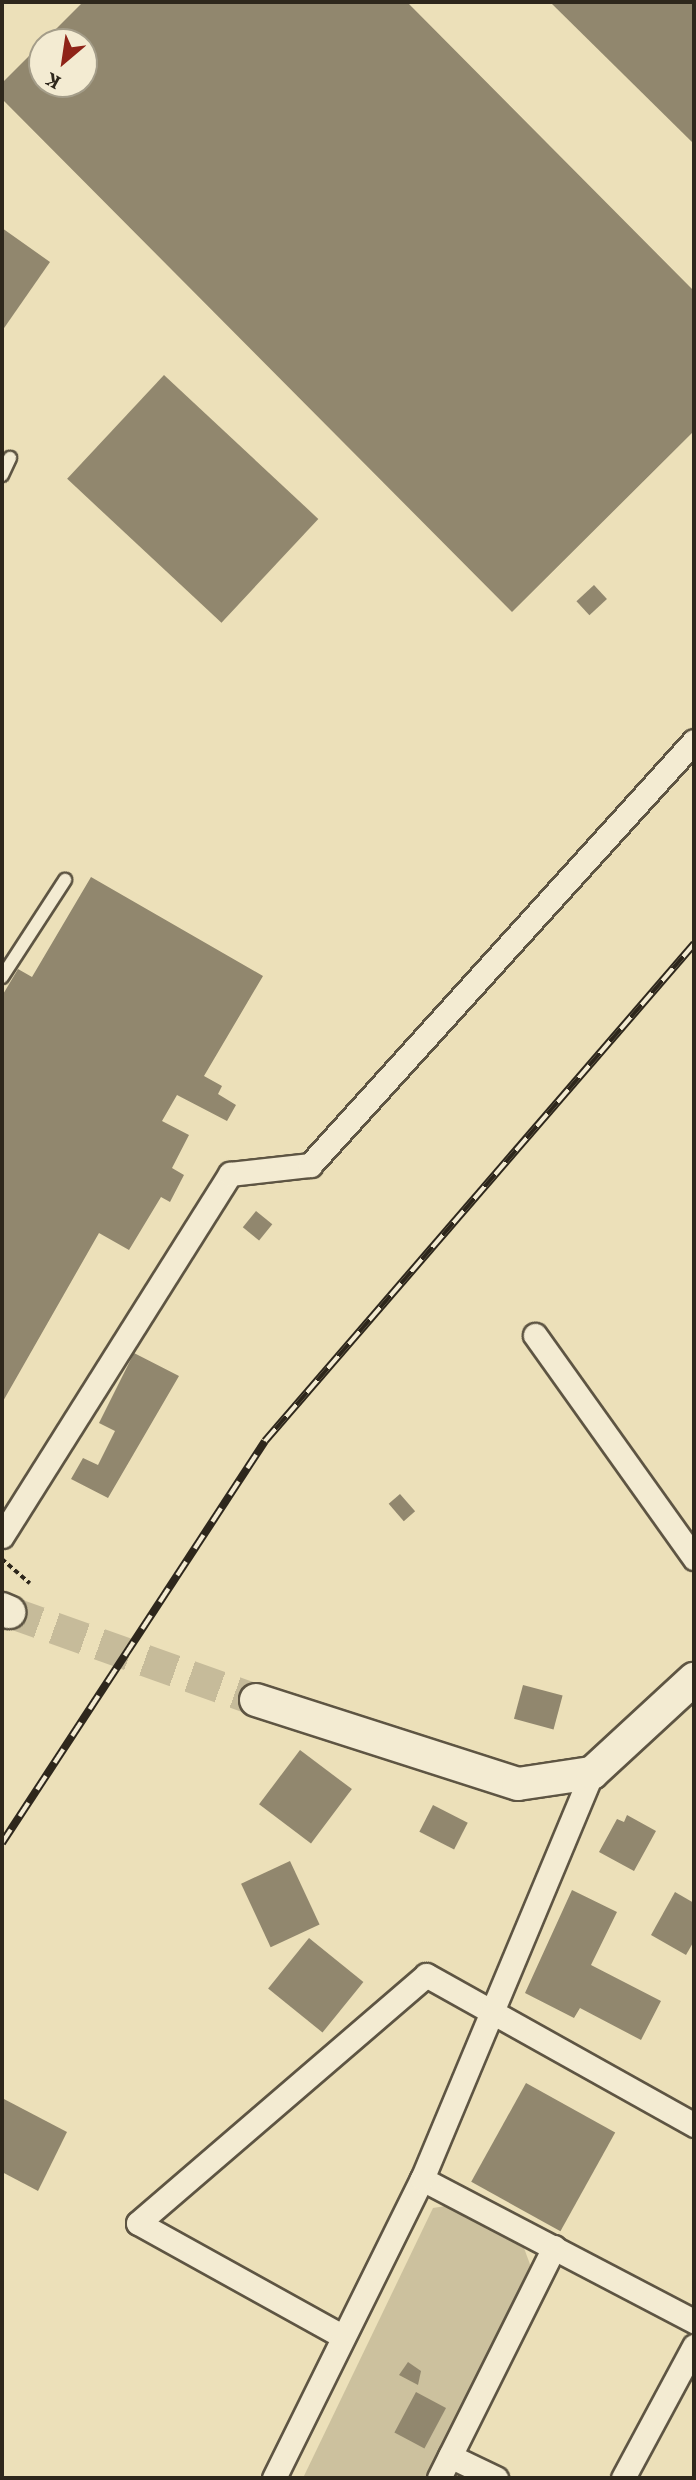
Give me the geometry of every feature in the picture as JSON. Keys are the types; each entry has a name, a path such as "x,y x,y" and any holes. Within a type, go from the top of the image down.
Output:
{"street":[{"path":"2,1536 230,1174 310,1164 694,741"},
{"path":"535,1335 694,1558"},
{"path":"274,2478 422,2179 592,1773 694,1679"},
{"path":"256,1699 518,1784 592,1773"},
{"path":"342,2336 138,2223 426,1975 694,2125"},
{"path":"422,2179 694,2320"},
{"path":"439,2478 554,2247"},
{"path":"623,2478 694,2346"},
{"path":"450,2456 496,2478"}],"lane":[{"path":"2,475 10,458"},
{"path":"2,977 65,880"}],"path":[{"path":"2,1559 30,1583"}],"shaded area":[{"path":"452,2205 524,2248 531,2267 425,2478 303,2478 433,2208"}],"building":[{"path":"83,2 407,2 694,291 694,431 512,612 2,99 2,83 28,57 28,98 98,98 98,28 57,28"},
{"path":"550,2 694,2 694,144"},
{"path":"2,228 50,262 2,331"},
{"path":"164,375 318,519 221,623 67,479"},
{"path":"594,585 607,599 589,615 576,601"},
{"path":"91,877 263,976 204,1076 222,1086 218,1094 236,1105 227,1121 177,1095 162,1121 189,1135 172,1168 184,1175 170,1202 161,1197 129,1250 99,1233 2,1403 2,996 18,969 32,977"},
{"path":"256,1211 272,1224 259,1241 243,1227"},
{"path":"134,1353 179,1376 108,1498 71,1479 83,1458 98,1465 115,1431 99,1423"},
{"path":"400,1494 415,1511 404,1521 389,1504"},
{"path":"523,1685 563,1696 554,1729 514,1719"},
{"path":"300,1750 352,1789 311,1843 259,1804"},
{"path":"433,1805 468,1823 454,1849 419,1832"},
{"path":"627,1815 656,1831 634,1871 599,1852 617,1819 624,1822"},
{"path":"290,1861 320,1924 271,1947 241,1884"},
{"path":"572,1890 617,1912 591,1965 661,2001 641,2040 580,2008 574,2018 525,1993"},
{"path":"675,1892 694,1903 694,1941 686,1955 651,1935"},
{"path":"309,1938 363,1982 322,2033 268,1989"},
{"path":"526,2083 615,2132 560,2231 471,2182"},
{"path":"2,2098 67,2132 38,2191 2,2172"},
{"path":"408,2362 421,2371 418,2385 399,2375"},
{"path":"416,2392 446,2408 424,2449 394,2433"}],"tunnel":[{"path":"9,1612 256,1700"}],"railway":[{"path":"2,1843 265,1441 694,944"}]}
